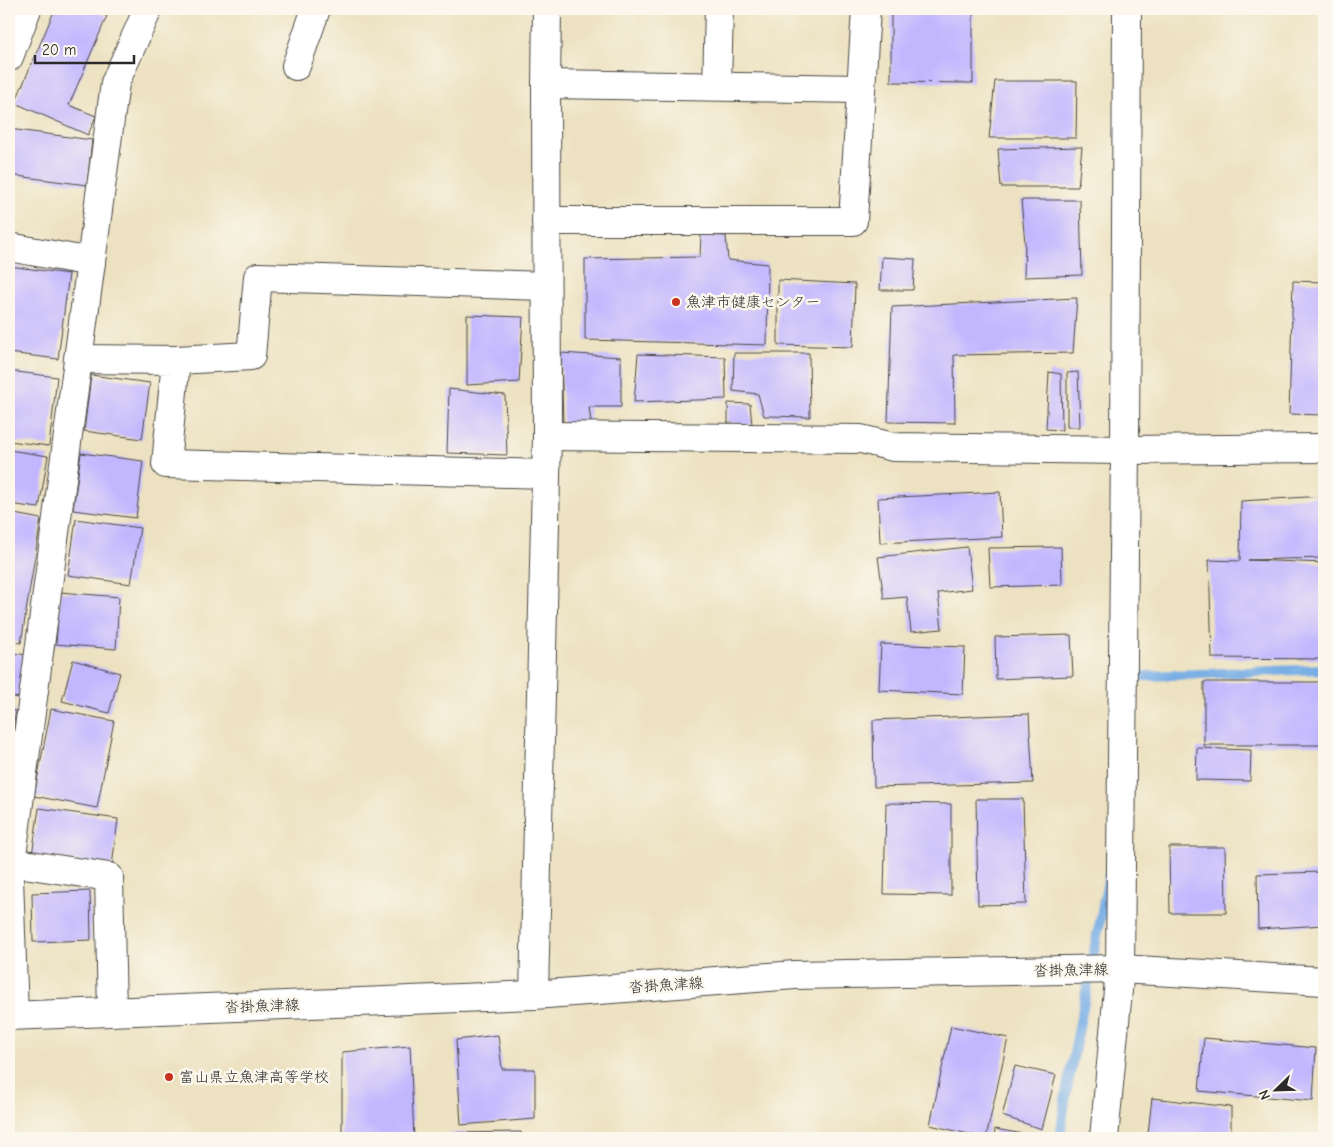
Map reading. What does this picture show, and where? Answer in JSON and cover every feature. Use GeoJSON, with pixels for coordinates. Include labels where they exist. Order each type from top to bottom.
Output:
{"type":"FeatureCollection","features":[{"type":"Feature","properties":{"kind":"street"},"geometry":{"type":"LineString","coordinates":[[9,57],[27,9]]}},
{"type":"Feature","properties":{"kind":"street"},"geometry":{"type":"LineString","coordinates":[[11,1016],[9,878],[115,83],[148,9]]}},
{"type":"Feature","properties":{"kind":"street"},"geometry":{"type":"LineString","coordinates":[[296,66],[316,9]]}},
{"type":"Feature","properties":{"kind":"street"},"geometry":{"type":"LineString","coordinates":[[534,995],[547,436],[547,9]]}},
{"type":"Feature","properties":{"kind":"street"},"geometry":{"type":"LineString","coordinates":[[718,86],[720,9]]}},
{"type":"Feature","properties":{"kind":"street"},"geometry":{"type":"LineString","coordinates":[[546,221],[853,221],[866,9]]}},
{"type":"Feature","properties":{"kind":"street"},"geometry":{"type":"LineString","coordinates":[[1104,1138],[1120,969],[1127,9]]}},
{"type":"Feature","properties":{"kind":"street"},"geometry":{"type":"LineString","coordinates":[[546,84],[861,89]]}},
{"type":"Feature","properties":{"kind":"street"},"geometry":{"type":"LineString","coordinates":[[9,246],[91,262]]}},
{"type":"Feature","properties":{"kind":"street"},"geometry":{"type":"LineString","coordinates":[[78,359],[176,360],[251,356],[258,277],[546,286]]}},
{"type":"Feature","properties":{"kind":"street"},"geometry":{"type":"LineString","coordinates":[[176,360],[166,464],[546,474]]}},
{"type":"Feature","properties":{"kind":"street"},"geometry":{"type":"LineString","coordinates":[[547,436],[861,439],[892,447],[1125,450],[1324,448]]}},
{"type":"Feature","properties":{"kind":"street"},"geometry":{"type":"LineString","coordinates":[[11,862],[109,877],[112,1012]]}},
{"type":"Feature","properties":{"kind":"street","name":"沓掛魚津線"},"geometry":{"type":"LineString","coordinates":[[11,1016],[534,995],[794,975],[1120,969],[1324,981]]}},
{"type":"Feature","properties":{"kind":"building"},"geometry":{"type":"Polygon","coordinates":[[[55,9],[90,9],[107,16],[69,105],[96,116],[88,135],[15,103],[55,9]]]}},
{"type":"Feature","properties":{"kind":"building"},"geometry":{"type":"Polygon","coordinates":[[[891,9],[973,9],[973,83],[891,82],[891,9]]]}},
{"type":"Feature","properties":{"kind":"building"},"geometry":{"type":"Polygon","coordinates":[[[995,81],[1077,81],[1076,138],[989,138],[995,81]]]}},
{"type":"Feature","properties":{"kind":"building"},"geometry":{"type":"Polygon","coordinates":[[[9,129],[92,140],[87,185],[9,175],[9,129]]]}},
{"type":"Feature","properties":{"kind":"building"},"geometry":{"type":"Polygon","coordinates":[[[1082,147],[1078,187],[1001,187],[998,149],[1082,147]]]}},
{"type":"Feature","properties":{"kind":"building"},"geometry":{"type":"Polygon","coordinates":[[[1021,200],[1080,200],[1082,275],[1024,277],[1025,243],[1021,200]]]}},
{"type":"Feature","properties":{"kind":"building","name":"魚津市健康センター"},"geometry":{"type":"Polygon","coordinates":[[[701,235],[726,236],[728,260],[768,264],[767,345],[585,340],[585,259],[700,257],[701,235]]]}},
{"type":"Feature","properties":{"kind":"building"},"geometry":{"type":"Polygon","coordinates":[[[882,257],[915,259],[913,290],[880,290],[882,257]]]}},
{"type":"Feature","properties":{"kind":"building"},"geometry":{"type":"Polygon","coordinates":[[[9,266],[69,274],[58,359],[9,353],[9,266]]]}},
{"type":"Feature","properties":{"kind":"building","name":"魚津市健康センター"},"geometry":{"type":"Polygon","coordinates":[[[778,280],[855,284],[853,347],[778,345],[778,280]]]}},
{"type":"Feature","properties":{"kind":"building"},"geometry":{"type":"Polygon","coordinates":[[[1293,281],[1324,282],[1324,415],[1289,414],[1293,281]]]}},
{"type":"Feature","properties":{"kind":"building"},"geometry":{"type":"Polygon","coordinates":[[[1077,298],[1073,353],[954,355],[955,423],[888,422],[892,307],[1077,298]]]}},
{"type":"Feature","properties":{"kind":"building"},"geometry":{"type":"Polygon","coordinates":[[[467,315],[523,317],[519,382],[467,385],[467,315]]]}},
{"type":"Feature","properties":{"kind":"building"},"geometry":{"type":"Polygon","coordinates":[[[561,353],[621,357],[621,407],[589,407],[591,423],[563,424],[561,353]]]}},
{"type":"Feature","properties":{"kind":"building"},"geometry":{"type":"Polygon","coordinates":[[[734,353],[809,353],[810,417],[764,416],[758,394],[733,391],[734,353]]]}},
{"type":"Feature","properties":{"kind":"building"},"geometry":{"type":"Polygon","coordinates":[[[638,354],[725,357],[726,399],[634,402],[638,354]]]}},
{"type":"Feature","properties":{"kind":"building"},"geometry":{"type":"Polygon","coordinates":[[[9,371],[57,377],[49,446],[9,441],[9,371]]]}},
{"type":"Feature","properties":{"kind":"building"},"geometry":{"type":"Polygon","coordinates":[[[1049,372],[1061,374],[1062,430],[1046,429],[1049,372]]]}},
{"type":"Feature","properties":{"kind":"building"},"geometry":{"type":"Polygon","coordinates":[[[1078,372],[1080,427],[1067,427],[1067,373],[1078,372]]]}},
{"type":"Feature","properties":{"kind":"building"},"geometry":{"type":"Polygon","coordinates":[[[91,375],[150,383],[142,439],[84,431],[91,375]]]}},
{"type":"Feature","properties":{"kind":"building"},"geometry":{"type":"Polygon","coordinates":[[[449,389],[505,395],[507,455],[447,453],[449,389]]]}},
{"type":"Feature","properties":{"kind":"building"},"geometry":{"type":"Polygon","coordinates":[[[728,403],[750,404],[752,425],[728,423],[728,403]]]}},
{"type":"Feature","properties":{"kind":"building"},"geometry":{"type":"Polygon","coordinates":[[[9,450],[48,456],[39,508],[9,504],[9,450]]]}},
{"type":"Feature","properties":{"kind":"building"},"geometry":{"type":"Polygon","coordinates":[[[81,453],[143,461],[136,518],[73,510],[81,453]]]}},
{"type":"Feature","properties":{"kind":"building"},"geometry":{"type":"Polygon","coordinates":[[[1000,492],[1002,537],[880,543],[878,498],[1000,492]]]}},
{"type":"Feature","properties":{"kind":"building"},"geometry":{"type":"Polygon","coordinates":[[[1324,496],[1324,558],[1248,560],[1324,563],[1324,659],[1212,658],[1209,560],[1240,561],[1241,501],[1324,496]]]}},
{"type":"Feature","properties":{"kind":"building"},"geometry":{"type":"Polygon","coordinates":[[[9,513],[41,519],[21,643],[9,641],[9,513]]]}},
{"type":"Feature","properties":{"kind":"building"},"geometry":{"type":"Polygon","coordinates":[[[76,519],[140,528],[131,584],[68,575],[76,519]]]}},
{"type":"Feature","properties":{"kind":"building"},"geometry":{"type":"Polygon","coordinates":[[[967,547],[972,589],[938,593],[942,629],[911,632],[907,597],[884,599],[878,557],[967,547]]]}},
{"type":"Feature","properties":{"kind":"building"},"geometry":{"type":"Polygon","coordinates":[[[1061,547],[1062,585],[990,587],[988,548],[1061,547]]]}},
{"type":"Feature","properties":{"kind":"building"},"geometry":{"type":"Polygon","coordinates":[[[60,592],[119,597],[116,649],[56,644],[60,592]]]}},
{"type":"Feature","properties":{"kind":"building"},"geometry":{"type":"Polygon","coordinates":[[[1071,635],[1073,676],[996,679],[995,637],[1071,635]]]}},
{"type":"Feature","properties":{"kind":"building"},"geometry":{"type":"Polygon","coordinates":[[[881,644],[965,647],[963,694],[879,690],[881,644]]]}},
{"type":"Feature","properties":{"kind":"building"},"geometry":{"type":"Polygon","coordinates":[[[9,652],[26,655],[19,698],[9,696],[9,652]]]}},
{"type":"Feature","properties":{"kind":"building"},"geometry":{"type":"Polygon","coordinates":[[[73,660],[120,673],[109,713],[62,701],[73,660]]]}},
{"type":"Feature","properties":{"kind":"building"},"geometry":{"type":"Polygon","coordinates":[[[1204,682],[1324,682],[1324,745],[1204,745],[1204,682]]]}},
{"type":"Feature","properties":{"kind":"building"},"geometry":{"type":"Polygon","coordinates":[[[51,709],[114,721],[97,808],[34,796],[51,709]]]}},
{"type":"Feature","properties":{"kind":"building"},"geometry":{"type":"Polygon","coordinates":[[[9,710],[16,711],[10,742],[9,742],[9,710]]]}},
{"type":"Feature","properties":{"kind":"building"},"geometry":{"type":"Polygon","coordinates":[[[1029,714],[1033,783],[874,787],[873,720],[1029,714]]]}},
{"type":"Feature","properties":{"kind":"building"},"geometry":{"type":"Polygon","coordinates":[[[1197,748],[1251,750],[1250,781],[1196,780],[1197,748]]]}},
{"type":"Feature","properties":{"kind":"building"},"geometry":{"type":"Polygon","coordinates":[[[976,799],[1023,799],[1026,904],[978,905],[976,799]]]}},
{"type":"Feature","properties":{"kind":"building"},"geometry":{"type":"Polygon","coordinates":[[[886,803],[951,804],[951,895],[884,894],[886,803]]]}},
{"type":"Feature","properties":{"kind":"building"},"geometry":{"type":"Polygon","coordinates":[[[39,808],[118,819],[112,866],[32,855],[39,808]]]}},
{"type":"Feature","properties":{"kind":"building"},"geometry":{"type":"Polygon","coordinates":[[[1169,847],[1225,847],[1226,913],[1170,913],[1169,847]]]}},
{"type":"Feature","properties":{"kind":"building"},"geometry":{"type":"Polygon","coordinates":[[[1322,872],[1324,925],[1258,929],[1257,874],[1322,872]]]}},
{"type":"Feature","properties":{"kind":"building"},"geometry":{"type":"Polygon","coordinates":[[[90,891],[91,940],[33,942],[32,893],[90,891]]]}},
{"type":"Feature","properties":{"kind":"building"},"geometry":{"type":"Polygon","coordinates":[[[951,1026],[1008,1038],[986,1138],[930,1125],[951,1026]]]}},
{"type":"Feature","properties":{"kind":"building"},"geometry":{"type":"Polygon","coordinates":[[[498,1035],[502,1069],[535,1069],[535,1119],[461,1125],[456,1040],[498,1035]]]}},
{"type":"Feature","properties":{"kind":"building"},"geometry":{"type":"Polygon","coordinates":[[[1204,1038],[1316,1048],[1313,1101],[1199,1091],[1204,1038]]]}},
{"type":"Feature","properties":{"kind":"building"},"geometry":{"type":"Polygon","coordinates":[[[410,1046],[414,1138],[342,1138],[342,1052],[410,1046]]]}},
{"type":"Feature","properties":{"kind":"building"},"geometry":{"type":"Polygon","coordinates":[[[1015,1066],[1056,1075],[1042,1129],[1002,1116],[1015,1066]]]}},
{"type":"Feature","properties":{"kind":"building"},"geometry":{"type":"Polygon","coordinates":[[[1152,1098],[1231,1107],[1231,1138],[1148,1134],[1152,1098]]]}},
{"type":"Feature","properties":{"kind":"building"},"geometry":{"type":"Polygon","coordinates":[[[995,1129],[1040,1137],[1040,1138],[994,1138],[995,1129]]]}},
{"type":"Feature","properties":{"kind":"building"},"geometry":{"type":"Polygon","coordinates":[[[521,1132],[521,1138],[449,1138],[449,1133],[521,1132]]]}},
{"type":"Feature","properties":{"kind":"waterway"},"geometry":{"type":"LineString","coordinates":[[1123,677],[1324,669]]}},
{"type":"Feature","properties":{"kind":"waterway"},"geometry":{"type":"LineString","coordinates":[[1060,1138],[1066,1094],[1109,875]]}},
{"type":"Feature","properties":{"kind":"place","name":"魚津市健康センター"},"geometry":{"type":"Point","coordinates":[676,302]}},
{"type":"Feature","properties":{"kind":"place","name":"富山県立魚津高等学校"},"geometry":{"type":"Point","coordinates":[169,1077]}}]}
